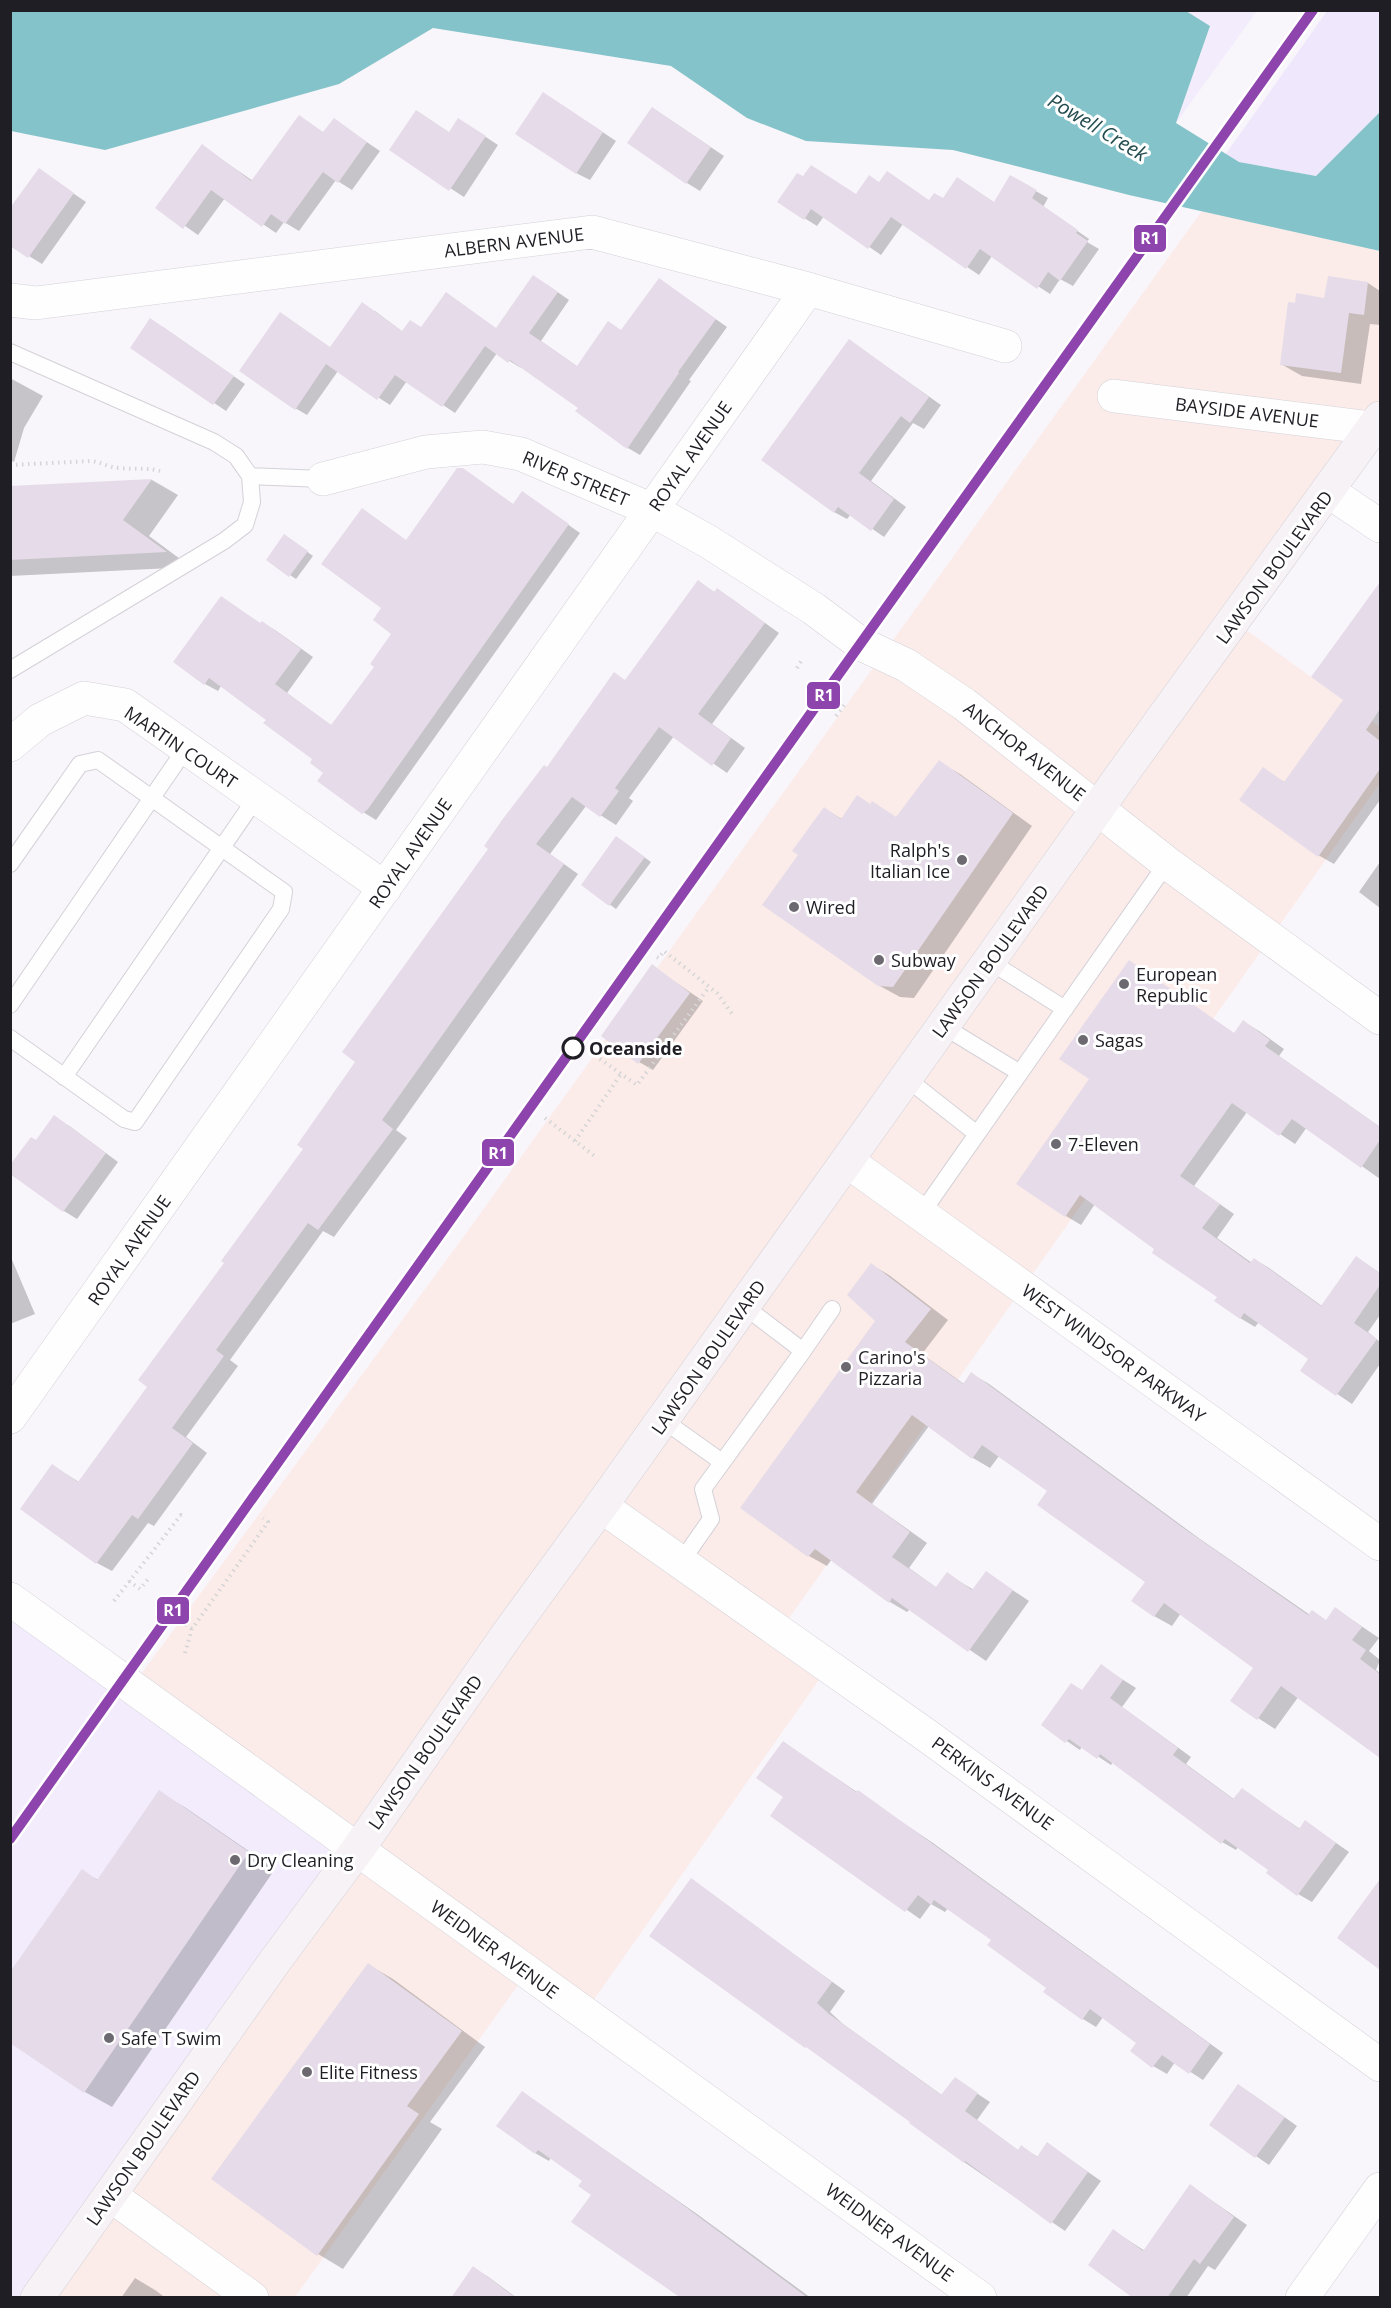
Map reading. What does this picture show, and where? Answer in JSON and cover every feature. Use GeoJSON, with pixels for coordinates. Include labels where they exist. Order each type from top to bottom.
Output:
{"type":"FeatureCollection","features":[{"type":"Feature","properties":{"kind":"main road","name":"LAWSON BOULEVARD"},"geometry":{"type":"LineString","coordinates":[[37,2298],[275,1961],[358,1850],[509,1632],[663,1420],[989,961],[1378,425]]}},
{"type":"Feature","properties":{"kind":"street","name":"ALBERN AVENUE"},"geometry":{"type":"LineString","coordinates":[[10,300],[36,303],[592,232],[808,289],[1005,346]]}},
{"type":"Feature","properties":{"kind":"street","name":"ROYAL AVENUE"},"geometry":{"type":"LineString","coordinates":[[10,1417],[808,289]]}},
{"type":"Feature","properties":{"kind":"street","name":"BAYSIDE AVENUE"},"geometry":{"type":"LineString","coordinates":[[1114,396],[1378,425]]}},
{"type":"Feature","properties":{"kind":"street","name":"RIVER STREET"},"geometry":{"type":"LineString","coordinates":[[323,479],[426,452],[483,447],[521,454],[652,510]]}},
{"type":"Feature","properties":{"kind":"street"},"geometry":{"type":"LineString","coordinates":[[1328,491],[1380,526]]}},
{"type":"Feature","properties":{"kind":"street","name":"ANCHOR AVENUE"},"geometry":{"type":"LineString","coordinates":[[652,510],[709,542],[861,644],[906,665],[944,691],[1167,863],[1380,1018]]}},
{"type":"Feature","properties":{"kind":"street","name":"MARTIN COURT"},"geometry":{"type":"LineString","coordinates":[[10,745],[40,720],[84,698],[125,705],[385,888]]}},
{"type":"Feature","properties":{"kind":"street","name":"WEST WINDSOR PARKWAY"},"geometry":{"type":"LineString","coordinates":[[847,1161],[1380,1544]]}},
{"type":"Feature","properties":{"kind":"street","name":"PERKINS AVENUE"},"geometry":{"type":"LineString","coordinates":[[601,1506],[917,1728],[1380,2065]]}},
{"type":"Feature","properties":{"kind":"street","name":"WEIDNER AVENUE"},"geometry":{"type":"LineString","coordinates":[[10,1599],[980,2298]]}},
{"type":"Feature","properties":{"kind":"street"},"geometry":{"type":"LineString","coordinates":[[1302,2298],[1380,2189]]}},
{"type":"Feature","properties":{"kind":"street"},"geometry":{"type":"LineString","coordinates":[[110,2195],[252,2298]]}},
{"type":"Feature","properties":{"kind":"lane"},"geometry":{"type":"LineString","coordinates":[[10,352],[214,442],[236,456],[250,476],[252,502],[245,525],[224,541],[10,670]]}},
{"type":"Feature","properties":{"kind":"lane"},"geometry":{"type":"LineString","coordinates":[[250,476],[323,479]]}},
{"type":"Feature","properties":{"kind":"lane"},"geometry":{"type":"LineString","coordinates":[[10,1005],[186,748]]}},
{"type":"Feature","properties":{"kind":"lane"},"geometry":{"type":"LineString","coordinates":[[10,864],[80,764],[98,760],[284,892],[281,909],[135,1122],[124,1119],[10,1038]]}},
{"type":"Feature","properties":{"kind":"lane"},"geometry":{"type":"LineString","coordinates":[[64,1077],[256,798]]}},
{"type":"Feature","properties":{"kind":"lane"},"geometry":{"type":"LineString","coordinates":[[921,1214],[1167,863]]}},
{"type":"Feature","properties":{"kind":"lane"},"geometry":{"type":"LineString","coordinates":[[989,961],[1065,1009]]}},
{"type":"Feature","properties":{"kind":"lane"},"geometry":{"type":"LineString","coordinates":[[943,1026],[1020,1073]]}},
{"type":"Feature","properties":{"kind":"lane"},"geometry":{"type":"LineString","coordinates":[[906,1078],[976,1134]]}},
{"type":"Feature","properties":{"kind":"lane"},"geometry":{"type":"LineString","coordinates":[[744,1306],[803,1351]]}},
{"type":"Feature","properties":{"kind":"lane"},"geometry":{"type":"LineString","coordinates":[[681,1563],[711,1519],[703,1489],[832,1309]]}},
{"type":"Feature","properties":{"kind":"lane"},"geometry":{"type":"LineString","coordinates":[[663,1420],[722,1462]]}},
{"type":"Feature","properties":{"kind":"path"},"geometry":{"type":"LineString","coordinates":[[10,465],[91,461],[104,462],[120,468],[146,467],[160,471]]}},
{"type":"Feature","properties":{"kind":"path"},"geometry":{"type":"LineString","coordinates":[[797,669],[802,658]]}},
{"type":"Feature","properties":{"kind":"path"},"geometry":{"type":"LineString","coordinates":[[836,716],[844,704]]}},
{"type":"Feature","properties":{"kind":"path"},"geometry":{"type":"LineString","coordinates":[[657,957],[659,958],[664,951],[717,993],[733,1015]]}},
{"type":"Feature","properties":{"kind":"path"},"geometry":{"type":"LineString","coordinates":[[590,1052],[637,1085],[708,987]]}},
{"type":"Feature","properties":{"kind":"path"},"geometry":{"type":"LineString","coordinates":[[576,1141],[621,1074]]}},
{"type":"Feature","properties":{"kind":"path"},"geometry":{"type":"LineString","coordinates":[[545,1118],[597,1158]]}},
{"type":"Feature","properties":{"kind":"path"},"geometry":{"type":"LineString","coordinates":[[114,1601],[182,1515],[185,1518]]}},
{"type":"Feature","properties":{"kind":"path"},"geometry":{"type":"LineString","coordinates":[[185,1653],[192,1629],[268,1522],[263,1518]]}},
{"type":"Feature","properties":{"kind":"path"},"geometry":{"type":"LineString","coordinates":[[129,1581],[140,1589],[149,1578]]}},
{"type":"Feature","properties":{"kind":"path"},"geometry":{"type":"LineString","coordinates":[[188,1611],[181,1621],[192,1629]]}},
{"type":"Feature","properties":{"kind":"shaded area"},"geometry":{"type":"Polygon","coordinates":[[[1186,11],[1257,11],[1176,123],[1210,27],[1186,11]]]}},
{"type":"Feature","properties":{"kind":"shaded area"},"geometry":{"type":"Polygon","coordinates":[[[1327,11],[1380,11],[1380,112],[1316,176],[1239,162],[1225,155],[1327,11]]]}},
{"type":"Feature","properties":{"kind":"shaded area"},"geometry":{"type":"Polygon","coordinates":[[[1202,211],[1380,251],[1380,440],[1238,624],[1380,727],[1380,783],[787,1621],[835,1657],[576,2025],[518,1985],[295,2297],[37,2298],[130,1689],[462,1239],[1202,211]]]}},
{"type":"Feature","properties":{"kind":"shaded area"},"geometry":{"type":"Polygon","coordinates":[[[10,1605],[348,1854],[37,2298],[10,2297],[10,1605]]]}},
{"type":"Feature","properties":{"kind":"water","name":"Powell Creek"},"geometry":{"type":"Polygon","coordinates":[[[11,10],[1186,11],[1210,26],[1176,123],[1239,162],[1316,176],[1380,112],[1380,251],[1129,195],[953,150],[806,141],[747,118],[671,66],[433,28],[339,84],[105,150],[11,131],[11,10]]]}},
{"type":"Feature","properties":{"kind":"building"},"geometry":{"type":"Polygon","coordinates":[[[543,92],[603,132],[576,174],[515,134],[543,92]]]}},
{"type":"Feature","properties":{"kind":"building"},"geometry":{"type":"Polygon","coordinates":[[[652,107],[711,147],[686,184],[627,143],[652,107]]]}},
{"type":"Feature","properties":{"kind":"building"},"geometry":{"type":"Polygon","coordinates":[[[416,110],[449,132],[458,118],[486,136],[449,191],[389,150],[416,110]]]}},
{"type":"Feature","properties":{"kind":"building"},"geometry":{"type":"Polygon","coordinates":[[[299,115],[323,132],[334,118],[367,142],[338,183],[323,172],[285,224],[271,214],[262,227],[211,190],[183,229],[155,208],[202,144],[251,181],[299,115]]]}},
{"type":"Feature","properties":{"kind":"building"},"geometry":{"type":"Polygon","coordinates":[[[811,165],[856,194],[869,175],[879,182],[887,171],[929,200],[934,193],[943,198],[957,177],[994,202],[1010,175],[1037,190],[1032,198],[1078,230],[1076,233],[1088,241],[1060,281],[1048,272],[1037,289],[980,249],[966,269],[891,217],[868,249],[811,209],[804,220],[777,202],[797,173],[803,176],[811,165]]]}},
{"type":"Feature","properties":{"kind":"building"},"geometry":{"type":"Polygon","coordinates":[[[39,168],[74,193],[28,258],[10,246],[10,208],[39,168]]]}},
{"type":"Feature","properties":{"kind":"building"},"geometry":{"type":"Polygon","coordinates":[[[533,275],[558,292],[529,333],[577,366],[608,321],[621,330],[659,278],[716,319],[627,449],[575,411],[578,408],[510,360],[508,363],[485,346],[442,407],[395,375],[377,400],[326,364],[295,410],[239,371],[280,312],[330,347],[362,302],[402,331],[410,320],[421,327],[446,292],[496,328],[533,275]]]}},
{"type":"Feature","properties":{"kind":"building"},"geometry":{"type":"Polygon","coordinates":[[[1328,276],[1368,282],[1364,315],[1349,313],[1341,373],[1280,365],[1288,302],[1295,303],[1296,293],[1324,298],[1328,276]]]}},
{"type":"Feature","properties":{"kind":"building"},"geometry":{"type":"Polygon","coordinates":[[[150,318],[234,376],[213,405],[130,348],[150,318]]]}},
{"type":"Feature","properties":{"kind":"building"},"geometry":{"type":"Polygon","coordinates":[[[849,339],[929,397],[910,423],[901,416],[859,473],[894,499],[871,531],[838,507],[834,513],[761,460],[849,339]]]}},
{"type":"Feature","properties":{"kind":"building"},"geometry":{"type":"Polygon","coordinates":[[[457,468],[463,468],[513,504],[522,491],[569,524],[368,809],[362,814],[317,781],[323,773],[310,763],[312,759],[263,723],[266,720],[209,678],[204,685],[173,662],[221,596],[260,623],[262,621],[301,649],[275,684],[331,725],[374,667],[370,664],[391,634],[373,620],[381,608],[321,564],[362,508],[406,540],[457,468]]]}},
{"type":"Feature","properties":{"kind":"building"},"geometry":{"type":"Polygon","coordinates":[[[152,479],[123,520],[167,552],[10,560],[10,486],[152,479]]]}},
{"type":"Feature","properties":{"kind":"building"},"geometry":{"type":"Polygon","coordinates":[[[284,534],[308,551],[289,577],[266,560],[284,534]]]}},
{"type":"Feature","properties":{"kind":"building"},"geometry":{"type":"Polygon","coordinates":[[[698,580],[714,592],[717,588],[765,623],[698,714],[731,738],[712,766],[659,727],[615,788],[619,791],[600,817],[572,797],[536,844],[564,864],[382,1120],[393,1129],[318,1230],[308,1223],[216,1350],[224,1356],[172,1428],[193,1443],[138,1519],[132,1515],[96,1564],[20,1509],[52,1464],[78,1482],[147,1387],[138,1380],[224,1263],[221,1261],[303,1149],[297,1145],[355,1062],[342,1052],[488,849],[484,846],[502,820],[544,765],[547,767],[614,672],[625,680],[698,580]]]}},
{"type":"Feature","properties":{"kind":"building"},"geometry":{"type":"Polygon","coordinates":[[[1380,582],[1380,709],[1366,730],[1380,741],[1380,769],[1318,857],[1239,800],[1263,767],[1284,782],[1343,700],[1311,677],[1380,582]]]}},
{"type":"Feature","properties":{"kind":"building"},"geometry":{"type":"Polygon","coordinates":[[[939,760],[1013,813],[893,987],[878,986],[762,905],[798,855],[792,851],[824,807],[841,819],[857,795],[870,804],[872,801],[896,817],[939,760]]]}},
{"type":"Feature","properties":{"kind":"building"},"geometry":{"type":"Polygon","coordinates":[[[616,836],[645,857],[609,906],[581,885],[616,836]]]}},
{"type":"Feature","properties":{"kind":"building"},"geometry":{"type":"Polygon","coordinates":[[[1129,960],[1234,1033],[1243,1020],[1270,1040],[1265,1046],[1380,1127],[1380,1140],[1361,1168],[1292,1119],[1279,1136],[1232,1103],[1180,1176],[1220,1204],[1202,1228],[1250,1263],[1254,1258],[1321,1306],[1356,1256],[1380,1273],[1380,1285],[1354,1323],[1377,1339],[1336,1396],[1300,1371],[1308,1359],[1244,1313],[1240,1319],[1214,1301],[1217,1297],[1152,1253],[1154,1249],[1080,1195],[1065,1217],[1016,1184],[1089,1079],[1059,1059],[1129,960]]]}},
{"type":"Feature","properties":{"kind":"building"},"geometry":{"type":"Polygon","coordinates":[[[652,964],[690,993],[638,1064],[601,1036],[652,964]]]}},
{"type":"Feature","properties":{"kind":"building"},"geometry":{"type":"Polygon","coordinates":[[[54,1115],[106,1153],[63,1212],[10,1174],[10,1165],[31,1137],[36,1140],[54,1115]]]}},
{"type":"Feature","properties":{"kind":"building"},"geometry":{"type":"Polygon","coordinates":[[[871,1263],[931,1309],[905,1342],[963,1384],[971,1372],[1182,1527],[1308,1615],[1312,1610],[1326,1620],[1335,1607],[1362,1627],[1352,1640],[1366,1650],[1360,1659],[1380,1674],[1380,1758],[1281,1686],[1257,1720],[1230,1701],[1253,1668],[1164,1603],[1154,1617],[1131,1601],[1145,1582],[1037,1505],[1047,1491],[982,1445],[972,1459],[912,1415],[856,1492],[910,1532],[892,1557],[936,1587],[947,1572],[972,1590],[986,1571],[1013,1590],[968,1652],[892,1598],[889,1603],[815,1549],[808,1557],[740,1508],[875,1321],[847,1295],[871,1263]]]}},
{"type":"Feature","properties":{"kind":"building"},"geometry":{"type":"Polygon","coordinates":[[[1101,1664],[1123,1680],[1110,1698],[1178,1748],[1173,1755],[1233,1799],[1242,1788],[1299,1829],[1305,1820],[1336,1843],[1297,1896],[1266,1873],[1268,1870],[1225,1839],[1221,1844],[1100,1754],[1097,1759],[1069,1739],[1065,1743],[1041,1725],[1071,1683],[1082,1690],[1101,1664]]]}},
{"type":"Feature","properties":{"kind":"building"},"geometry":{"type":"Polygon","coordinates":[[[783,1741],[856,1792],[858,1790],[1210,2044],[1189,2074],[1162,2055],[1152,2068],[1130,2051],[1136,2043],[1090,2009],[1082,2020],[1043,1992],[1046,1988],[987,1945],[991,1940],[934,1900],[931,1905],[918,1895],[905,1912],[770,1816],[783,1797],[756,1778],[783,1741]]]}},
{"type":"Feature","properties":{"kind":"building"},"geometry":{"type":"Polygon","coordinates":[[[159,1790],[249,1852],[84,2093],[10,2043],[10,1972],[82,1869],[97,1880],[159,1790]]]}},
{"type":"Feature","properties":{"kind":"building"},"geometry":{"type":"Polygon","coordinates":[[[691,1878],[832,1982],[817,2003],[829,2014],[941,2095],[955,2077],[978,2093],[965,2111],[1018,2150],[1021,2145],[1037,2157],[1047,2142],[1088,2172],[1051,2224],[649,1936],[691,1878]]]}},
{"type":"Feature","properties":{"kind":"building"},"geometry":{"type":"Polygon","coordinates":[[[1380,1879],[1380,1970],[1337,1938],[1380,1879]]]}},
{"type":"Feature","properties":{"kind":"building"},"geometry":{"type":"Polygon","coordinates":[[[368,1963],[462,2031],[407,2106],[419,2114],[317,2256],[211,2179],[368,1963]]]}},
{"type":"Feature","properties":{"kind":"building"},"geometry":{"type":"Polygon","coordinates":[[[1238,2084],[1285,2117],[1255,2158],[1209,2125],[1238,2084]]]}},
{"type":"Feature","properties":{"kind":"building"},"geometry":{"type":"Polygon","coordinates":[[[522,2091],[683,2205],[808,2298],[681,2298],[571,2222],[591,2195],[578,2186],[582,2181],[538,2150],[535,2154],[496,2126],[522,2091]]]}},
{"type":"Feature","properties":{"kind":"building"},"geometry":{"type":"Polygon","coordinates":[[[1190,2184],[1234,2217],[1200,2264],[1194,2259],[1167,2298],[1133,2298],[1088,2265],[1113,2229],[1143,2251],[1190,2184]]]}},
{"type":"Feature","properties":{"kind":"building"},"geometry":{"type":"Polygon","coordinates":[[[473,2266],[516,2298],[451,2298],[473,2266]]]}},
{"type":"Feature","properties":{"kind":"transit line","name":"R1"},"geometry":{"type":"LineString","coordinates":[[10,1839],[1313,10]]}},
{"type":"Feature","properties":{"kind":"place","name":"Ralph's Italian Ice"},"geometry":{"type":"Point","coordinates":[962,860]}},
{"type":"Feature","properties":{"kind":"place","name":"Wired"},"geometry":{"type":"Point","coordinates":[794,907]}},
{"type":"Feature","properties":{"kind":"place","name":"Subway"},"geometry":{"type":"Point","coordinates":[879,960]}},
{"type":"Feature","properties":{"kind":"place","name":"European Republic"},"geometry":{"type":"Point","coordinates":[1124,984]}},
{"type":"Feature","properties":{"kind":"place","name":"Sagas"},"geometry":{"type":"Point","coordinates":[1083,1040]}},
{"type":"Feature","properties":{"kind":"place","name":"Oceanside"},"geometry":{"type":"Point","coordinates":[573,1048]}},
{"type":"Feature","properties":{"kind":"place","name":"7-Eleven"},"geometry":{"type":"Point","coordinates":[1056,1144]}},
{"type":"Feature","properties":{"kind":"place","name":"Carino's Pizzaria"},"geometry":{"type":"Point","coordinates":[846,1367]}},
{"type":"Feature","properties":{"kind":"place","name":"Dry Cleaning"},"geometry":{"type":"Point","coordinates":[235,1860]}},
{"type":"Feature","properties":{"kind":"place","name":"Safe T Swim"},"geometry":{"type":"Point","coordinates":[109,2038]}},
{"type":"Feature","properties":{"kind":"place","name":"Elite Fitness"},"geometry":{"type":"Point","coordinates":[307,2072]}}]}
